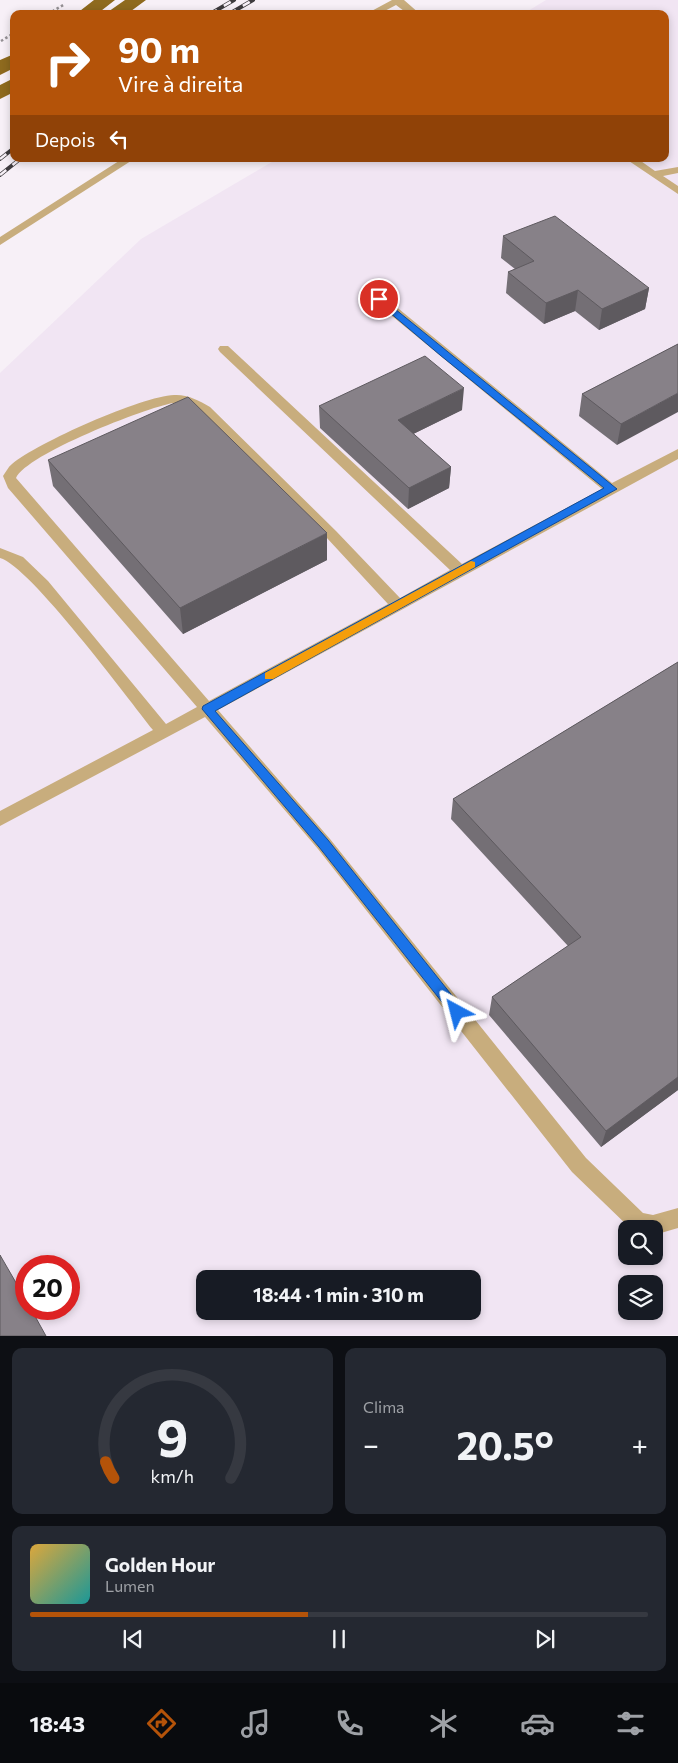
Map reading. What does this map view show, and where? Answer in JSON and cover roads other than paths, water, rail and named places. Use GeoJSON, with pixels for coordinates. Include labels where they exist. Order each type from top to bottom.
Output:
{"type":"FeatureCollection","features":[{"type":"Feature","properties":{"kind":"highway"},"geometry":{"type":"LineString","coordinates":[[91,10],[106,0]]}},
{"type":"Feature","properties":{"kind":"highway"},"geometry":{"type":"LineString","coordinates":[[121,10],[137,0]]}},
{"type":"Feature","properties":{"kind":"lane"},"geometry":{"type":"LineString","coordinates":[[379,10],[398,1],[410,10]]}},
{"type":"Feature","properties":{"kind":"lane"},"geometry":{"type":"LineString","coordinates":[[0,242],[124,162]]}},
{"type":"Feature","properties":{"kind":"lane"},"geometry":{"type":"LineString","coordinates":[[636,162],[678,191]]}},
{"type":"Feature","properties":{"kind":"lane"},"geometry":{"type":"LineString","coordinates":[[654,174],[678,170]]}},
{"type":"Feature","properties":{"kind":"lane"},"geometry":{"type":"LineString","coordinates":[[379,299],[611,489]]}},
{"type":"Feature","properties":{"kind":"lane"},"geometry":{"type":"LineString","coordinates":[[224,348],[460,571]]}},
{"type":"Feature","properties":{"kind":"lane"},"geometry":{"type":"LineString","coordinates":[[398,605],[331,534],[205,410],[192,402],[172,399],[151,404],[48,450],[16,467],[9,478],[13,485],[324,844],[579,1165],[638,1222],[653,1225],[678,1218]]}},
{"type":"Feature","properties":{"kind":"lane"},"geometry":{"type":"LineString","coordinates":[[0,819],[207,709],[678,453]]}},
{"type":"Feature","properties":{"kind":"lane"},"geometry":{"type":"LineString","coordinates":[[0,553],[12,557],[23,564],[43,585],[164,732]]}},
{"type":"Feature","properties":{"kind":"railway"},"geometry":{"type":"LineString","coordinates":[[217,10],[234,0]]}},
{"type":"Feature","properties":{"kind":"railway"},"geometry":{"type":"LineString","coordinates":[[236,10],[253,0]]}},
{"type":"Feature","properties":{"kind":"railway"},"geometry":{"type":"LineString","coordinates":[[0,159],[10,151]]}},
{"type":"Feature","properties":{"kind":"railway"},"geometry":{"type":"LineString","coordinates":[[0,175],[16,162]]}}]}
